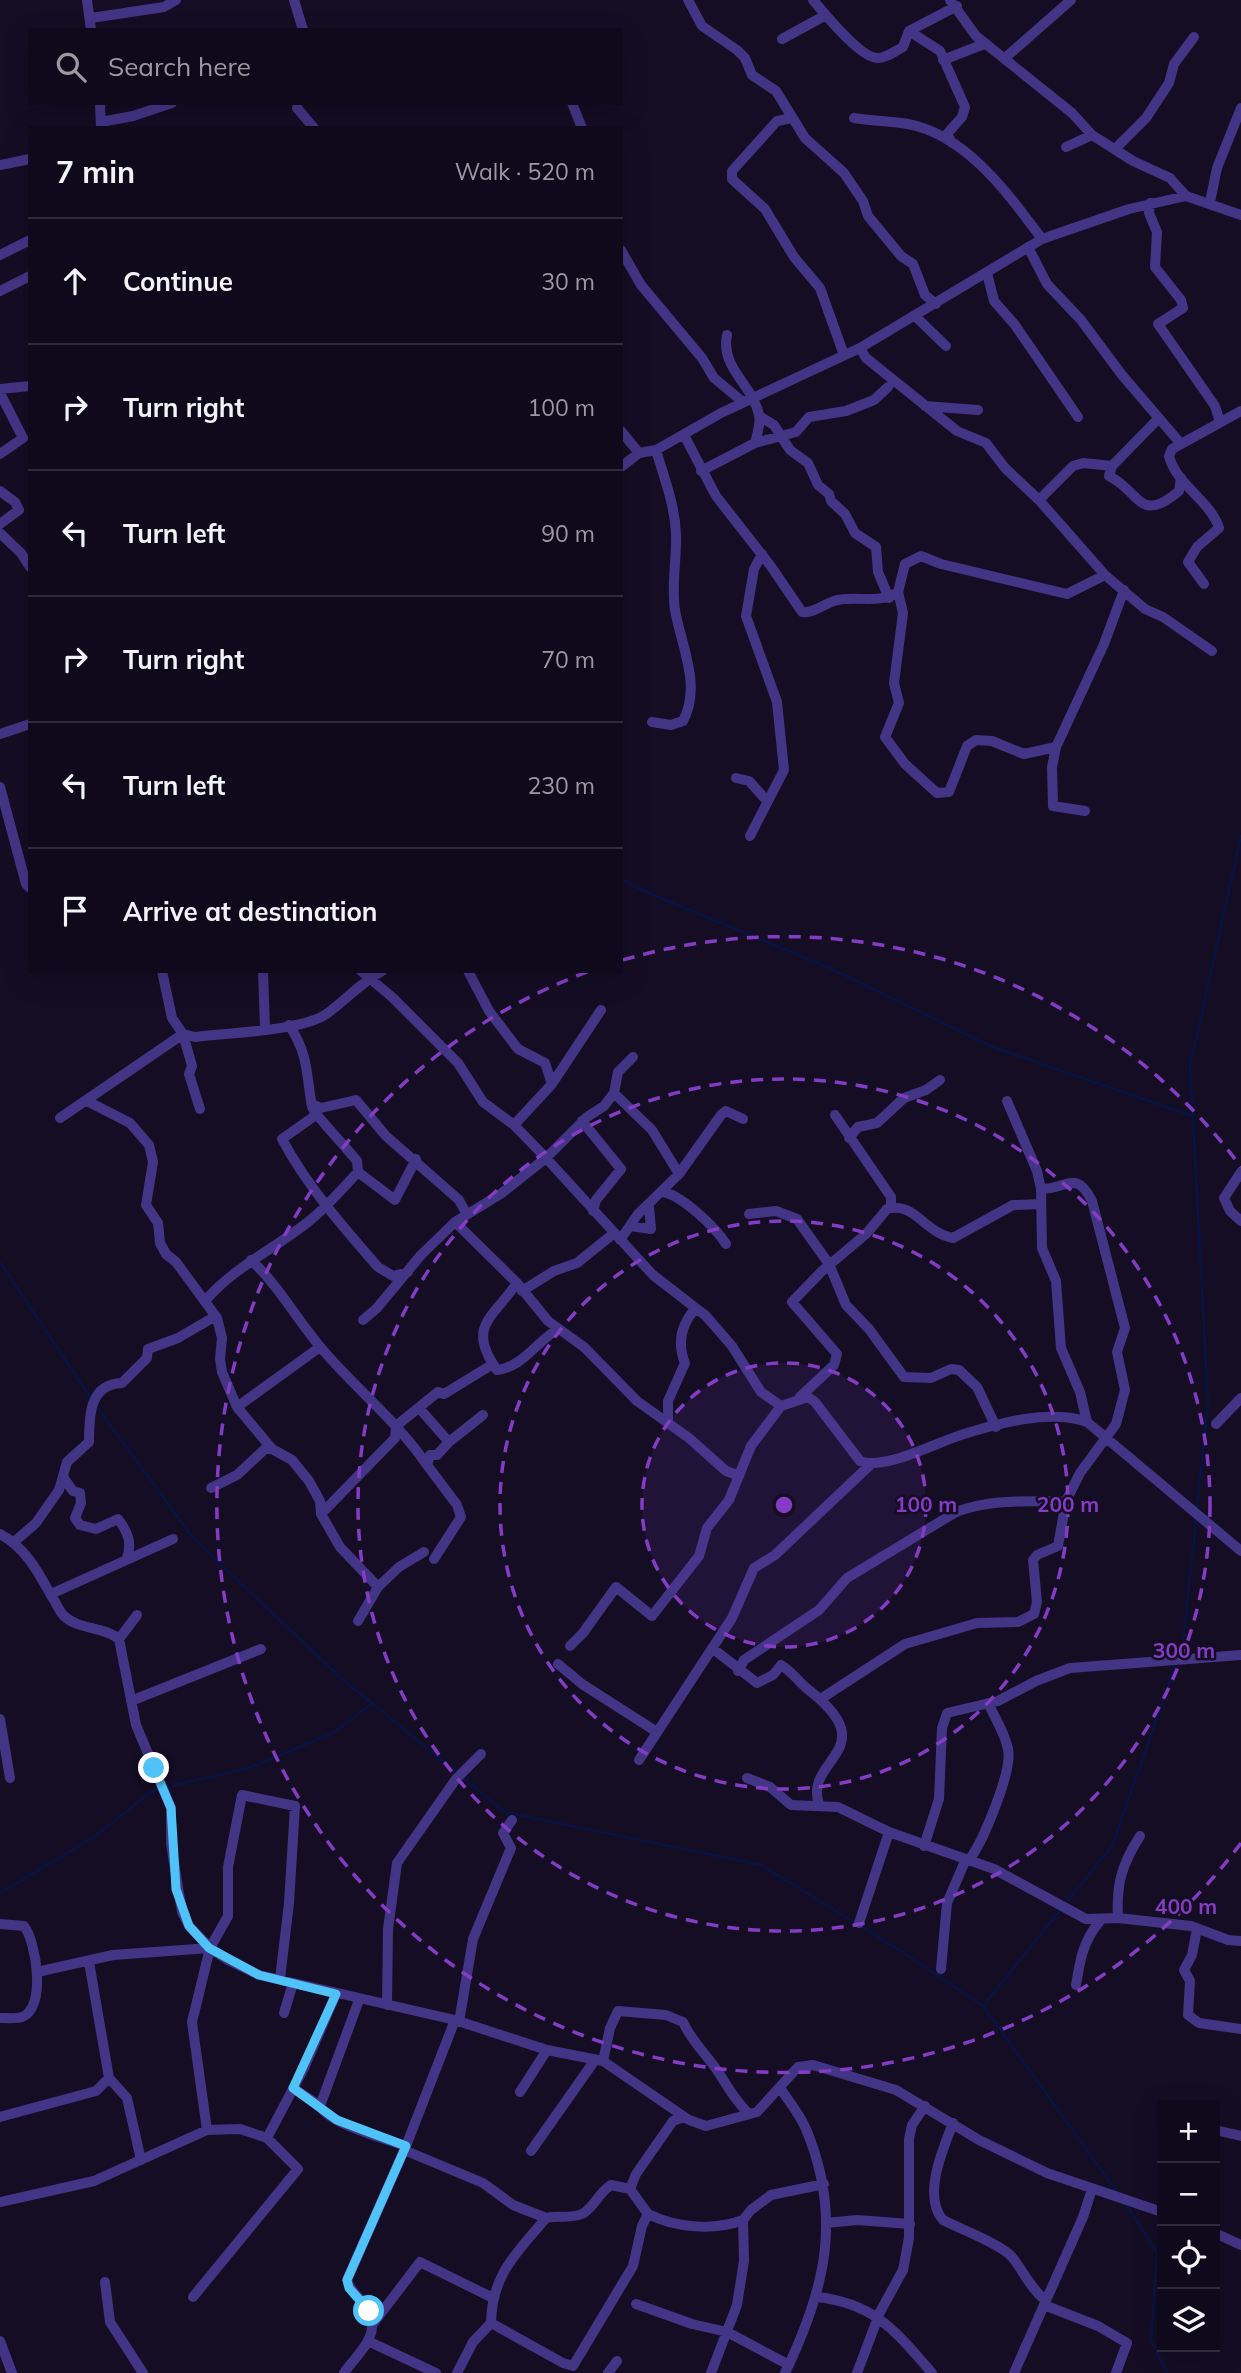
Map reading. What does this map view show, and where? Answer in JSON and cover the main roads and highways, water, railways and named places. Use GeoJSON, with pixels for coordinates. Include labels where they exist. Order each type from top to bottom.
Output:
{"type":"FeatureCollection","features":[{"type":"Feature","properties":{"kind":"waterway"},"geometry":{"type":"LineString","coordinates":[[1197,1509],[1208,1402],[1190,1067],[1241,836]]}},
{"type":"Feature","properties":{"kind":"waterway"},"geometry":{"type":"LineString","coordinates":[[623,879],[637,888],[827,967],[993,1047],[1192,1116]]}},
{"type":"Feature","properties":{"kind":"waterway"},"geometry":{"type":"LineString","coordinates":[[0,1262],[91,1398]]}},
{"type":"Feature","properties":{"kind":"waterway"},"geometry":{"type":"LineString","coordinates":[[97,1407],[193,1538],[342,1679],[459,1774]]}},
{"type":"Feature","properties":{"kind":"waterway"},"geometry":{"type":"LineString","coordinates":[[1178,1658],[1183,1643],[1196,1519]]}},
{"type":"Feature","properties":{"kind":"waterway"},"geometry":{"type":"LineString","coordinates":[[1066,1903],[1112,1846],[1176,1664]]}},
{"type":"Feature","properties":{"kind":"waterway"},"geometry":{"type":"LineString","coordinates":[[167,1787],[249,1768],[333,1733],[374,1702]]}},
{"type":"Feature","properties":{"kind":"waterway"},"geometry":{"type":"LineString","coordinates":[[464,1778],[504,1812],[761,1865],[904,1953],[983,2006],[1118,2193]]}},
{"type":"Feature","properties":{"kind":"waterway"},"geometry":{"type":"LineString","coordinates":[[0,1893],[94,1837],[152,1791],[161,1789]]}},
{"type":"Feature","properties":{"kind":"waterway"},"geometry":{"type":"LineString","coordinates":[[983,2006],[1062,1908]]}},
{"type":"Feature","properties":{"kind":"waterway"},"geometry":{"type":"LineString","coordinates":[[1126,2204],[1157,2253],[1151,2340],[1167,2373]]}}]}
